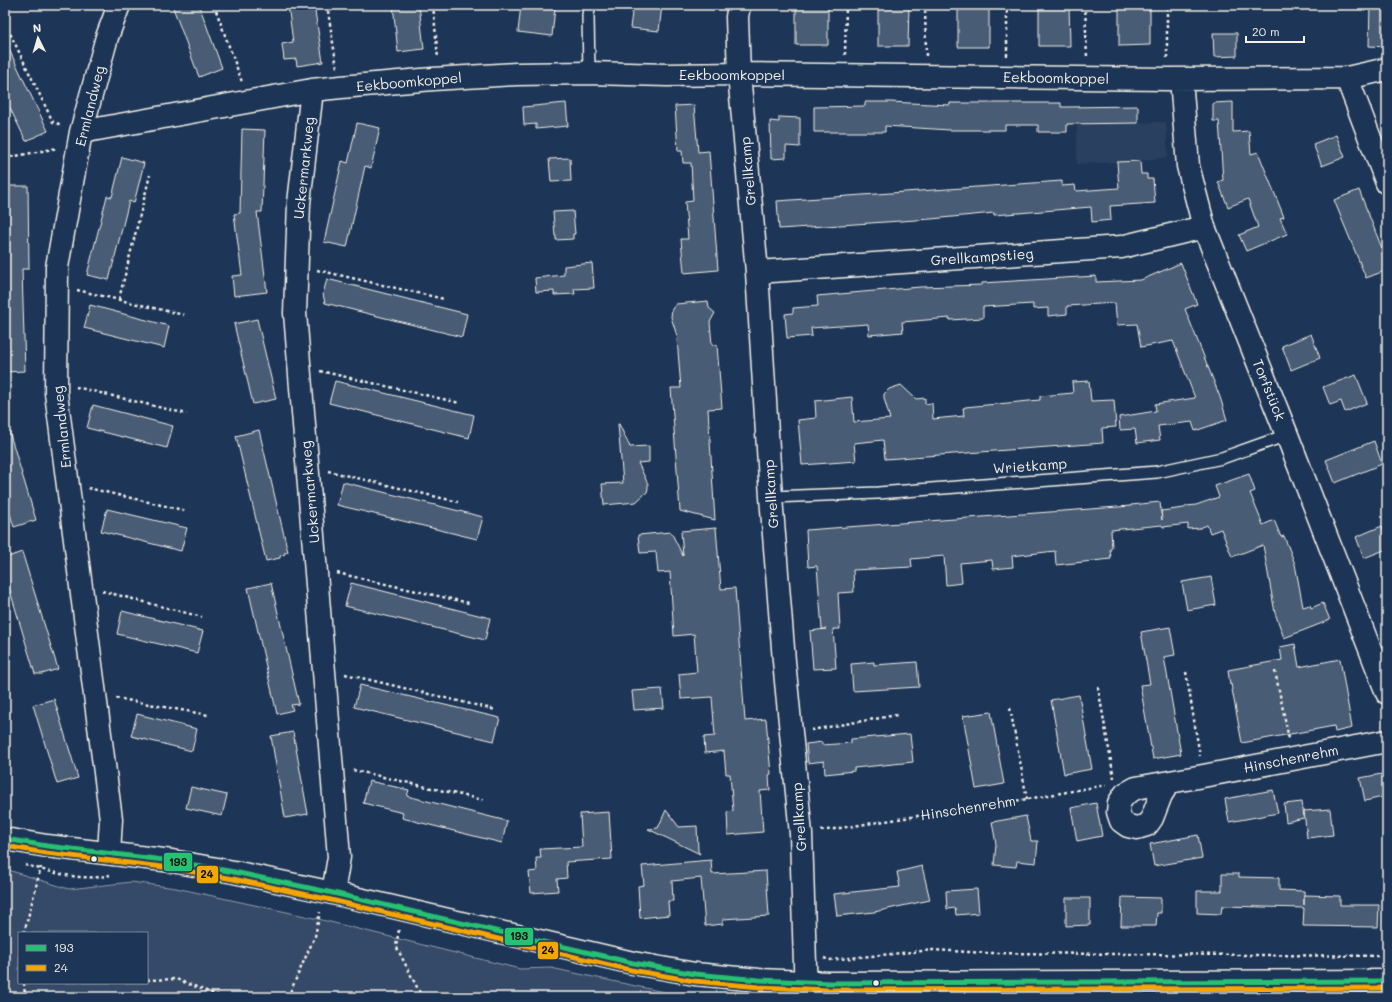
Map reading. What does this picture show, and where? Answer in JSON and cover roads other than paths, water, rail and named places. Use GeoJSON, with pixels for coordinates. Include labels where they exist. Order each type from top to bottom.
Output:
{"type":"FeatureCollection","features":[{"type":"Feature","properties":{"kind":"street","name":"Ermlandweg"},"geometry":{"type":"LineString","coordinates":[[109,853],[112,819],[56,393],[57,267],[81,132],[107,37],[119,5]]}},
{"type":"Feature","properties":{"kind":"street","name":"Grellkamp"},"geometry":{"type":"LineString","coordinates":[[739,5],[737,17],[739,74],[757,272],[771,497],[783,653],[801,834],[806,990]]}},
{"type":"Feature","properties":{"kind":"street","name":"Eekboomkoppel"},"geometry":{"type":"LineString","coordinates":[[81,132],[312,90],[433,79],[516,74],[739,74],[1174,79],[1347,78],[1387,69]]}},
{"type":"Feature","properties":{"kind":"street"},"geometry":{"type":"LineString","coordinates":[[1347,78],[1387,183]]}},
{"type":"Feature","properties":{"kind":"street","name":"Torfstück"},"geometry":{"type":"LineString","coordinates":[[1174,79],[1188,166],[1204,227],[1287,435],[1387,693]]}},
{"type":"Feature","properties":{"kind":"street","name":"Uckermarkweg"},"geometry":{"type":"LineString","coordinates":[[312,90],[299,203],[295,313],[339,858],[330,902]]}},
{"type":"Feature","properties":{"kind":"street","name":"Grellkampstieg"},"geometry":{"type":"LineString","coordinates":[[757,272],[1121,248],[1204,227]]}},
{"type":"Feature","properties":{"kind":"street","name":"Hinschenrehm"},"geometry":{"type":"LineString","coordinates":[[1172,782],[1166,787],[1161,795],[1152,818],[1147,825],[1137,828],[1128,826],[1121,821],[1118,812],[1119,803],[1125,794],[1126,787],[1172,782],[1387,741]]}},
{"type":"Feature","properties":{"kind":"street"},"geometry":{"type":"LineString","coordinates":[[5,839],[47,846],[172,861],[234,872],[330,902],[633,963],[695,974],[759,980],[806,990],[1387,981]]}},
{"type":"Feature","properties":{"kind":"lane"},"geometry":{"type":"LineString","coordinates":[[589,73],[588,15],[590,5]]}},
{"type":"Feature","properties":{"kind":"lane","name":"Wrietkamp"},"geometry":{"type":"LineString","coordinates":[[771,497],[878,493],[1157,472],[1222,458],[1287,435]]}}]}
